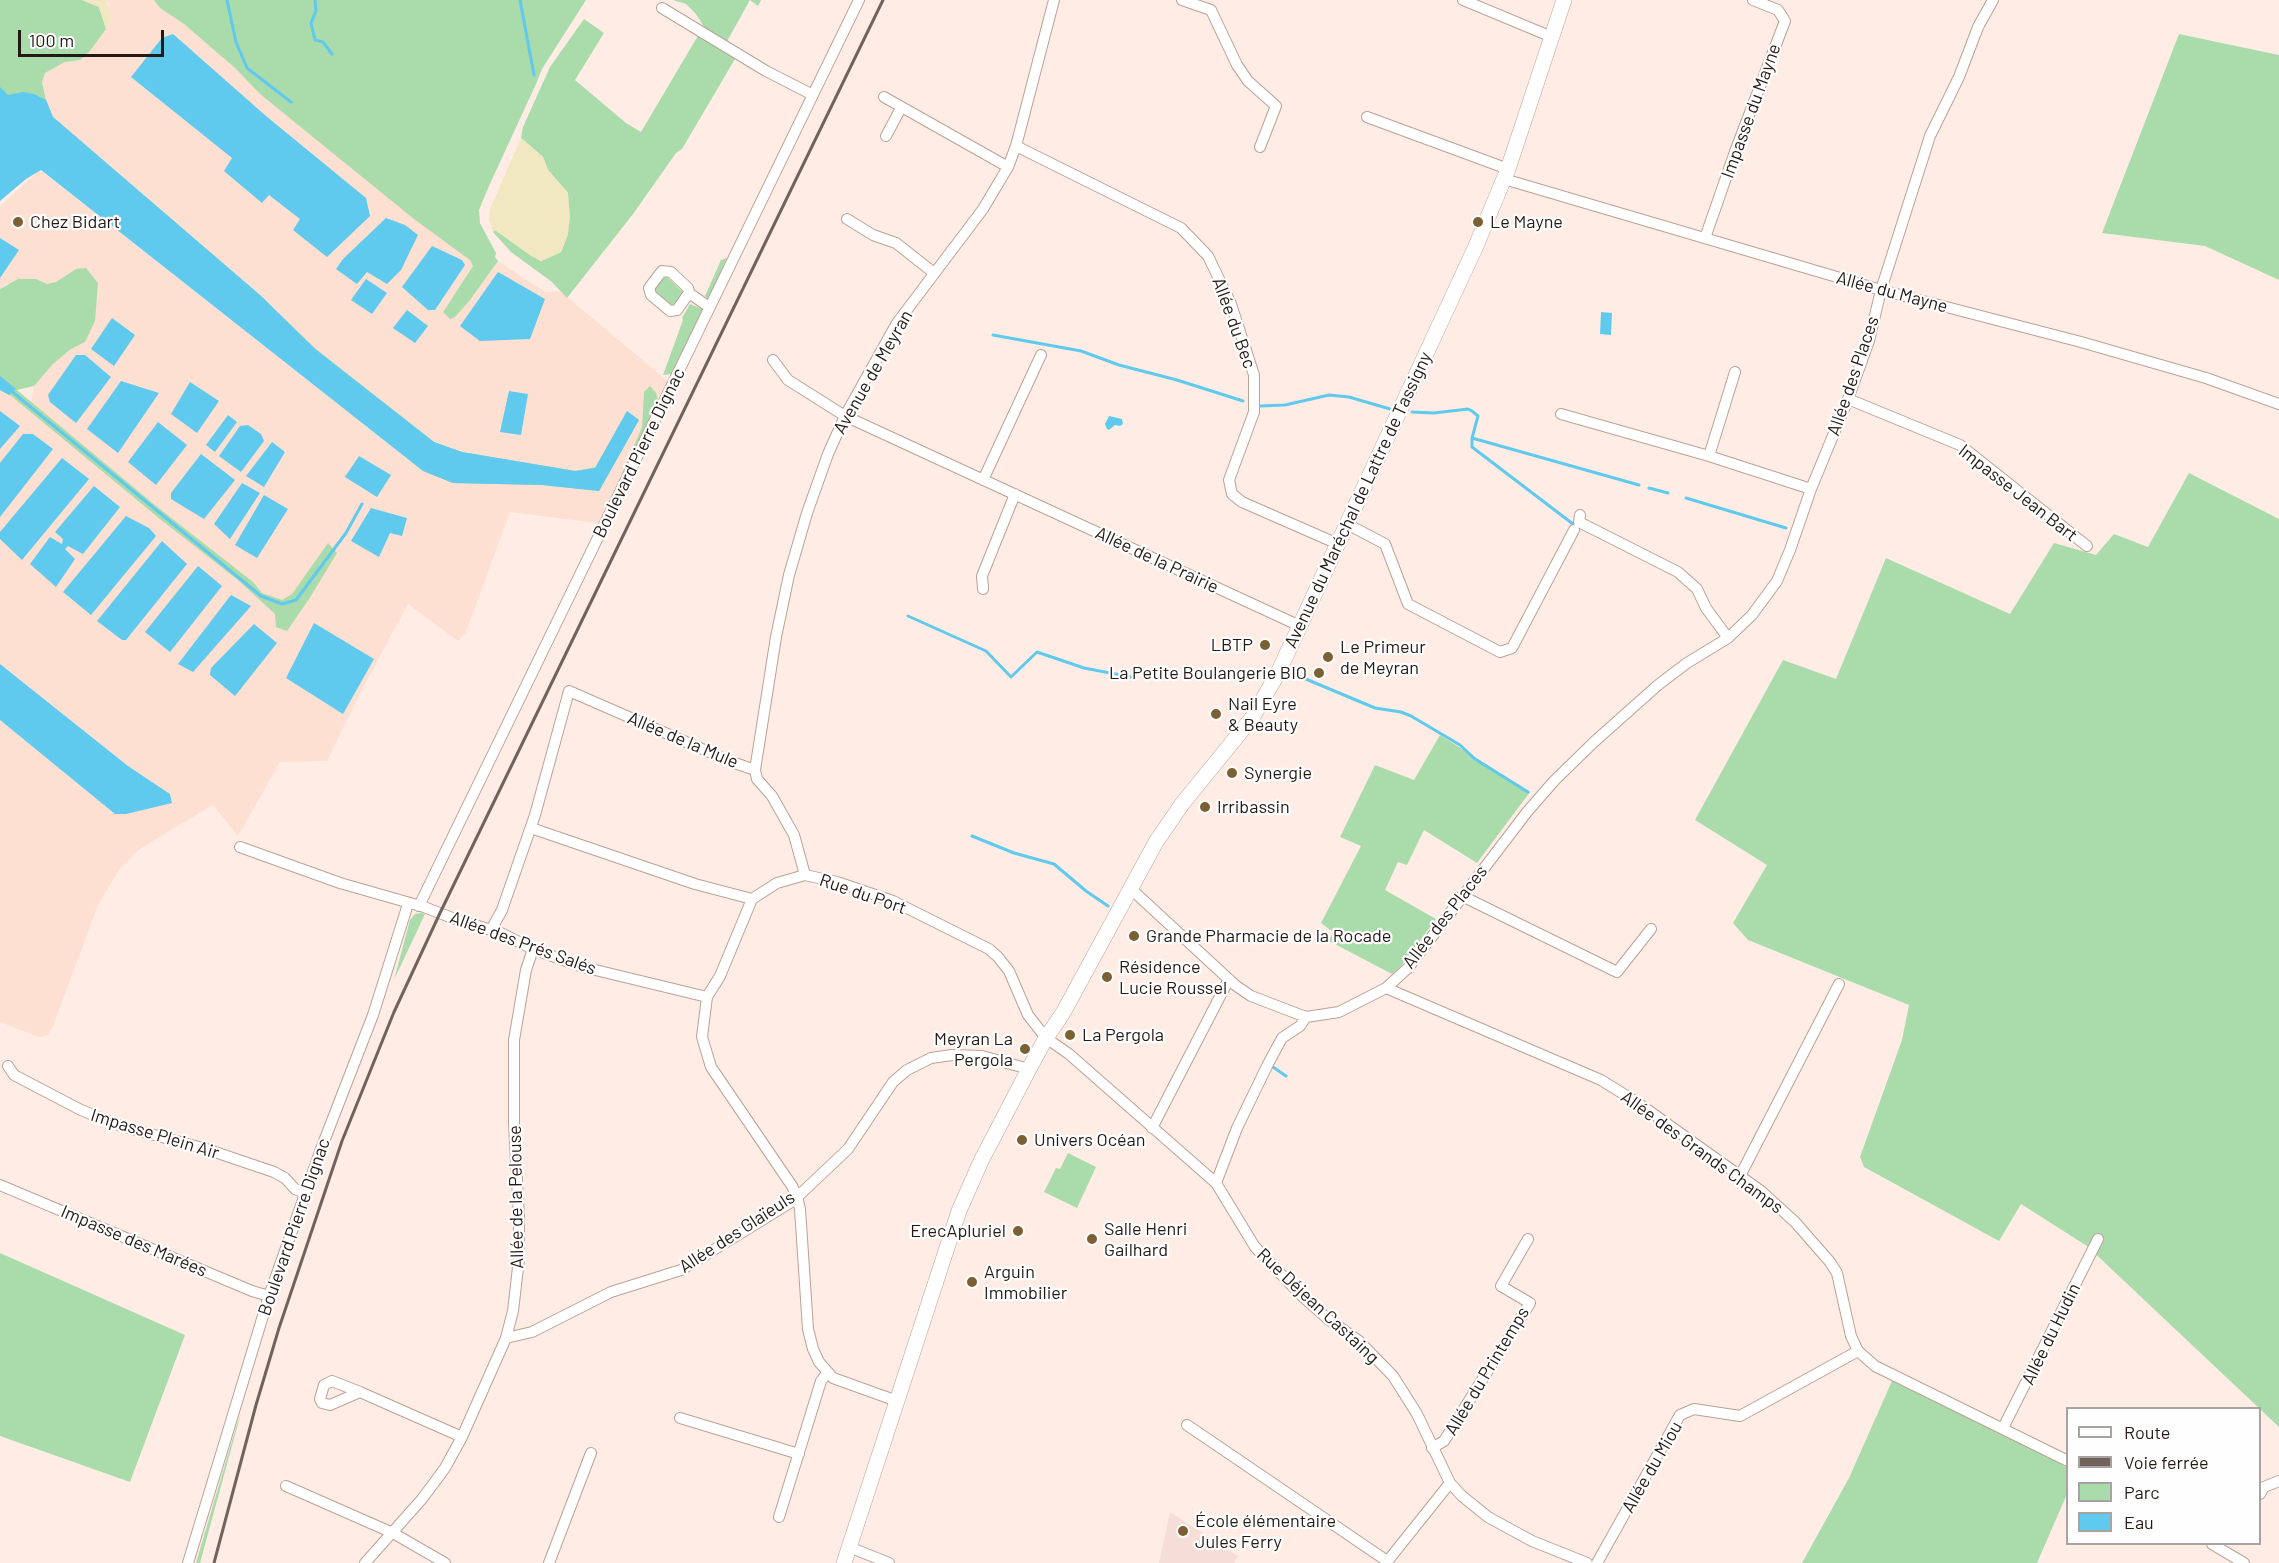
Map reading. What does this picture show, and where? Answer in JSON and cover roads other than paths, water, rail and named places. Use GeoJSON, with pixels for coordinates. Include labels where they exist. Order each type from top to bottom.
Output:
{"type":"FeatureCollection","features":[{"type":"Feature","properties":{"kind":"main road","name":"Avenue du Maréchal de Lattre de Tassigny"},"geometry":{"type":"LineString","coordinates":[[844,1563],[962,1202],[1029,1069],[1063,1013],[1168,822],[1258,709],[1271,687],[1476,246],[1506,174],[1564,0]]}},
{"type":"Feature","properties":{"kind":"street","name":"Boulevard Pierre Dignac"},"geometry":{"type":"LineString","coordinates":[[190,1559],[269,1296],[305,1193],[413,905],[710,308],[859,0]]}},
{"type":"Feature","properties":{"kind":"street","name":"Avenue de Meyran"},"geometry":{"type":"LineString","coordinates":[[755,770],[776,637],[789,575],[822,471],[845,416],[897,323],[983,209],[1008,167],[1016,146],[1054,0]]}},
{"type":"Feature","properties":{"kind":"street"},"geometry":{"type":"LineString","coordinates":[[1182,0],[1211,10],[1237,65],[1248,81],[1276,106],[1260,147]]}},
{"type":"Feature","properties":{"kind":"street"},"geometry":{"type":"LineString","coordinates":[[1463,0],[1552,37]]}},
{"type":"Feature","properties":{"kind":"street","name":"Impasse du Mayne"},"geometry":{"type":"LineString","coordinates":[[1705,238],[1736,148],[1785,21],[1778,10],[1753,0]]}},
{"type":"Feature","properties":{"kind":"street","name":"Allée des Places"},"geometry":{"type":"LineString","coordinates":[[1130,888],[1229,980],[1251,996],[1306,1017],[1339,1012],[1386,988],[1408,968],[1527,812],[1554,781],[1594,742],[1658,685],[1687,663],[1728,638],[1752,615],[1777,581],[1790,550],[1811,489],[1869,341],[1881,290],[1930,135],[1959,77],[1978,27],[1993,0]]}},
{"type":"Feature","properties":{"kind":"street"},"geometry":{"type":"LineString","coordinates":[[662,8],[766,70],[813,95]]}},
{"type":"Feature","properties":{"kind":"street"},"geometry":{"type":"LineString","coordinates":[[884,97],[1008,167]]}},
{"type":"Feature","properties":{"kind":"street"},"geometry":{"type":"LineString","coordinates":[[886,136],[901,108]]}},
{"type":"Feature","properties":{"kind":"street","name":"Allée du Mayne"},"geometry":{"type":"LineString","coordinates":[[1367,117],[1506,174],[1705,238],[1881,290],[2081,342],[2206,378],[2279,404]]}},
{"type":"Feature","properties":{"kind":"street","name":"Allée du Bec"},"geometry":{"type":"LineString","coordinates":[[1016,146],[1181,228],[1208,256],[1231,304],[1254,375],[1254,412],[1229,480],[1232,494],[1242,502],[1338,544]]}},
{"type":"Feature","properties":{"kind":"street"},"geometry":{"type":"LineString","coordinates":[[847,219],[873,235],[896,243],[934,273]]}},
{"type":"Feature","properties":{"kind":"street"},"geometry":{"type":"LineString","coordinates":[[689,293],[710,308]]}},
{"type":"Feature","properties":{"kind":"street"},"geometry":{"type":"LineString","coordinates":[[983,480],[1041,355]]}},
{"type":"Feature","properties":{"kind":"street","name":"Allée de la Prairie"},"geometry":{"type":"LineString","coordinates":[[773,360],[788,380],[845,416],[1300,626]]}},
{"type":"Feature","properties":{"kind":"street"},"geometry":{"type":"LineString","coordinates":[[1709,456],[1735,372]]}},
{"type":"Feature","properties":{"kind":"street","name":"Impasse Jean Bart"},"geometry":{"type":"LineString","coordinates":[[1848,399],[1960,446],[2087,546]]}},
{"type":"Feature","properties":{"kind":"street"},"geometry":{"type":"LineString","coordinates":[[1561,414],[1709,456],[1811,489]]}},
{"type":"Feature","properties":{"kind":"street"},"geometry":{"type":"LineString","coordinates":[[982,589],[982,576],[1015,494]]}},
{"type":"Feature","properties":{"kind":"street"},"geometry":{"type":"LineString","coordinates":[[1580,516],[1579,522],[1678,572],[1697,589],[1706,608],[1728,638]]}},
{"type":"Feature","properties":{"kind":"street"},"geometry":{"type":"LineString","coordinates":[[1347,524],[1385,544],[1408,604],[1500,652],[1512,648],[1575,530]]}},
{"type":"Feature","properties":{"kind":"street","name":"Allée de la Mule"},"geometry":{"type":"LineString","coordinates":[[531,828],[569,691],[755,770],[757,780],[772,796],[794,835],[805,874]]}},
{"type":"Feature","properties":{"kind":"street"},"geometry":{"type":"LineString","coordinates":[[491,930],[502,910],[531,828],[695,884],[752,899],[720,976],[707,997],[702,1037],[711,1067],[792,1186],[796,1196],[800,1209],[808,1329],[815,1355],[826,1373],[837,1380],[897,1401]]}},
{"type":"Feature","properties":{"kind":"street","name":"Allée des Prés Salés"},"geometry":{"type":"LineString","coordinates":[[240,848],[340,883],[491,930],[533,949],[583,967],[707,997]]}},
{"type":"Feature","properties":{"kind":"street","name":"Rue du Port"},"geometry":{"type":"LineString","coordinates":[[752,899],[777,883],[805,874],[893,901],[989,950],[998,957],[1009,971],[1028,1015],[1046,1038]]}},
{"type":"Feature","properties":{"kind":"street"},"geometry":{"type":"LineString","coordinates":[[1462,896],[1617,972],[1651,930]]}},
{"type":"Feature","properties":{"kind":"street","name":"Allée de la Pelouse"},"geometry":{"type":"LineString","coordinates":[[365,1563],[422,1499],[445,1468],[462,1437],[506,1338],[513,1311],[519,1259],[514,1040],[526,970],[533,949]]}},
{"type":"Feature","properties":{"kind":"street"},"geometry":{"type":"LineString","coordinates":[[1152,1128],[1229,980]]}},
{"type":"Feature","properties":{"kind":"street"},"geometry":{"type":"LineString","coordinates":[[1740,1176],[1839,984]]}},
{"type":"Feature","properties":{"kind":"street","name":"Allée des Grands Champs"},"geometry":{"type":"LineString","coordinates":[[1386,988],[1601,1080],[1638,1103],[1774,1201],[1830,1262],[1837,1273],[1851,1336],[1858,1351]]}},
{"type":"Feature","properties":{"kind":"street"},"geometry":{"type":"LineString","coordinates":[[1215,1184],[1237,1128],[1282,1038],[1299,1026],[1306,1017]]}},
{"type":"Feature","properties":{"kind":"street","name":"Rue Déjean Castaing"},"geometry":{"type":"LineString","coordinates":[[1046,1038],[1069,1054],[1215,1184],[1255,1247],[1301,1294],[1359,1341],[1393,1376],[1417,1414],[1450,1483],[1462,1496],[1488,1517],[1532,1541],[1587,1563]]}},
{"type":"Feature","properties":{"kind":"street","name":"Allée des Glaïeuls"},"geometry":{"type":"LineString","coordinates":[[506,1338],[532,1332],[612,1292],[681,1270],[793,1201],[848,1149],[893,1082],[908,1070],[931,1058],[952,1055],[982,1056],[1029,1069]]}},
{"type":"Feature","properties":{"kind":"street","name":"Impasse Plein Air"},"geometry":{"type":"LineString","coordinates":[[8,1066],[14,1075],[81,1110],[121,1126],[206,1149],[274,1172],[285,1178],[295,1189],[305,1193]]}},
{"type":"Feature","properties":{"kind":"street","name":"Impasse des Marées"},"geometry":{"type":"LineString","coordinates":[[0,1185],[252,1291],[269,1296]]}},
{"type":"Feature","properties":{"kind":"street","name":"Allée du Printemps"},"geometry":{"type":"LineString","coordinates":[[1432,1448],[1444,1442],[1530,1303],[1501,1286],[1528,1239]]}},
{"type":"Feature","properties":{"kind":"street","name":"Allée du Hudin"},"geometry":{"type":"LineString","coordinates":[[2004,1428],[2098,1239]]}},
{"type":"Feature","properties":{"kind":"street"},"geometry":{"type":"LineString","coordinates":[[1858,1351],[1875,1365],[2066,1460]]}},
{"type":"Feature","properties":{"kind":"street","name":"Allée du Miou"},"geometry":{"type":"LineString","coordinates":[[1597,1563],[1680,1415],[1694,1409],[1740,1416],[1858,1351]]}},
{"type":"Feature","properties":{"kind":"street"},"geometry":{"type":"LineString","coordinates":[[779,1517],[821,1380],[826,1373]]}},
{"type":"Feature","properties":{"kind":"street"},"geometry":{"type":"LineString","coordinates":[[360,1392],[462,1437]]}},
{"type":"Feature","properties":{"kind":"street"},"geometry":{"type":"LineString","coordinates":[[680,1418],[799,1454]]}},
{"type":"Feature","properties":{"kind":"street"},"geometry":{"type":"LineString","coordinates":[[1187,1425],[1387,1562],[1450,1483]]}},
{"type":"Feature","properties":{"kind":"street"},"geometry":{"type":"LineString","coordinates":[[549,1563],[591,1453]]}},
{"type":"Feature","properties":{"kind":"street"},"geometry":{"type":"LineString","coordinates":[[2261,1491],[2264,1487],[2279,1481]]}},
{"type":"Feature","properties":{"kind":"street"},"geometry":{"type":"LineString","coordinates":[[286,1486],[393,1533],[445,1563]]}},
{"type":"Feature","properties":{"kind":"street"},"geometry":{"type":"LineString","coordinates":[[849,1547],[889,1563]]}},
{"type":"Feature","properties":{"kind":"street"},"geometry":{"type":"LineString","coordinates":[[2226,1547],[2244,1563]]}},
{"type":"Feature","properties":{"kind":"water"},"geometry":{"type":"Polygon","coordinates":[[[173,34],[266,116],[366,198],[370,216],[327,257],[293,230],[300,219],[269,195],[262,203],[224,171],[232,158],[131,77],[162,38],[173,34]]]}},
{"type":"Feature","properties":{"kind":"water"},"geometry":{"type":"Polygon","coordinates":[[[0,87],[8,95],[23,92],[46,100],[53,117],[260,295],[315,349],[434,442],[462,452],[575,471],[595,468],[627,411],[639,420],[599,491],[542,485],[453,483],[423,471],[41,170],[26,179],[0,201],[0,87]]]}},
{"type":"Feature","properties":{"kind":"water"},"geometry":{"type":"Polygon","coordinates":[[[386,218],[405,225],[418,235],[401,270],[387,284],[367,272],[357,284],[336,269],[343,259],[386,218]]]}},
{"type":"Feature","properties":{"kind":"water"},"geometry":{"type":"Polygon","coordinates":[[[0,238],[19,250],[0,278],[0,238]]]}},
{"type":"Feature","properties":{"kind":"water"},"geometry":{"type":"Polygon","coordinates":[[[432,246],[462,260],[465,265],[435,310],[428,310],[402,287],[432,246]]]}},
{"type":"Feature","properties":{"kind":"water"},"geometry":{"type":"Polygon","coordinates":[[[498,272],[545,299],[530,339],[480,341],[460,326],[498,272]]]}},
{"type":"Feature","properties":{"kind":"water"},"geometry":{"type":"Polygon","coordinates":[[[366,279],[387,293],[372,314],[351,300],[366,279]]]}},
{"type":"Feature","properties":{"kind":"water"},"geometry":{"type":"Polygon","coordinates":[[[407,310],[428,326],[415,343],[393,328],[407,310]]]}},
{"type":"Feature","properties":{"kind":"water"},"geometry":{"type":"Polygon","coordinates":[[[1601,312],[1612,313],[1611,335],[1600,334],[1601,312]]]}},
{"type":"Feature","properties":{"kind":"water"},"geometry":{"type":"Polygon","coordinates":[[[112,318],[135,335],[114,366],[91,349],[112,318]]]}},
{"type":"Feature","properties":{"kind":"water"},"geometry":{"type":"Polygon","coordinates":[[[76,355],[85,355],[111,377],[76,423],[50,402],[48,395],[76,355]]]}},
{"type":"Feature","properties":{"kind":"water"},"geometry":{"type":"Polygon","coordinates":[[[0,376],[16,389],[9,395],[0,390],[0,376]]]}},
{"type":"Feature","properties":{"kind":"water"},"geometry":{"type":"Polygon","coordinates":[[[121,381],[159,393],[118,453],[87,429],[121,381]]]}},
{"type":"Feature","properties":{"kind":"water"},"geometry":{"type":"Polygon","coordinates":[[[190,382],[219,401],[197,433],[171,414],[190,382]]]}},
{"type":"Feature","properties":{"kind":"water"},"geometry":{"type":"Polygon","coordinates":[[[509,391],[528,394],[521,435],[500,432],[509,391]]]}},
{"type":"Feature","properties":{"kind":"water"},"geometry":{"type":"Polygon","coordinates":[[[0,411],[20,426],[0,449],[0,411]]]}},
{"type":"Feature","properties":{"kind":"water"},"geometry":{"type":"Polygon","coordinates":[[[228,415],[237,422],[215,452],[206,445],[228,415]]]}},
{"type":"Feature","properties":{"kind":"water"},"geometry":{"type":"Polygon","coordinates":[[[1109,416],[1122,419],[1123,424],[1107,429],[1105,424],[1109,416]]]}},
{"type":"Feature","properties":{"kind":"water"},"geometry":{"type":"Polygon","coordinates":[[[158,422],[187,445],[156,485],[128,462],[158,422]]]}},
{"type":"Feature","properties":{"kind":"water"},"geometry":{"type":"Polygon","coordinates":[[[248,425],[261,434],[264,441],[241,472],[219,456],[240,426],[248,425]]]}},
{"type":"Feature","properties":{"kind":"water"},"geometry":{"type":"Polygon","coordinates":[[[23,434],[33,434],[53,449],[0,517],[0,463],[23,434]]]}},
{"type":"Feature","properties":{"kind":"water"},"geometry":{"type":"Polygon","coordinates":[[[272,442],[285,452],[264,487],[246,476],[272,442]]]}},
{"type":"Feature","properties":{"kind":"water"},"geometry":{"type":"Polygon","coordinates":[[[201,454],[235,480],[204,519],[171,499],[171,493],[201,454]]]}},
{"type":"Feature","properties":{"kind":"water"},"geometry":{"type":"Polygon","coordinates":[[[359,456],[391,475],[377,497],[345,477],[359,456]]]}},
{"type":"Feature","properties":{"kind":"water"},"geometry":{"type":"Polygon","coordinates":[[[62,458],[89,479],[22,560],[0,539],[0,532],[62,458]]]}},
{"type":"Feature","properties":{"kind":"water"},"geometry":{"type":"Polygon","coordinates":[[[242,483],[260,493],[230,539],[214,524],[242,483]]]}},
{"type":"Feature","properties":{"kind":"water"},"geometry":{"type":"Polygon","coordinates":[[[94,486],[120,507],[83,554],[68,546],[65,549],[75,559],[56,587],[30,564],[50,537],[62,544],[63,539],[55,532],[94,486]]]}},
{"type":"Feature","properties":{"kind":"water"},"geometry":{"type":"Polygon","coordinates":[[[264,495],[288,509],[257,558],[235,545],[264,495]]]}},
{"type":"Feature","properties":{"kind":"water"},"geometry":{"type":"Polygon","coordinates":[[[371,508],[407,518],[402,536],[390,533],[379,557],[351,541],[371,508]]]}},
{"type":"Feature","properties":{"kind":"water"},"geometry":{"type":"Polygon","coordinates":[[[126,516],[149,528],[156,536],[91,615],[63,592],[126,516]]]}},
{"type":"Feature","properties":{"kind":"water"},"geometry":{"type":"Polygon","coordinates":[[[162,541],[187,564],[126,640],[122,640],[97,621],[162,541]]]}},
{"type":"Feature","properties":{"kind":"water"},"geometry":{"type":"Polygon","coordinates":[[[198,566],[222,586],[170,652],[145,632],[198,566]]]}},
{"type":"Feature","properties":{"kind":"water"},"geometry":{"type":"Polygon","coordinates":[[[231,595],[251,606],[193,672],[178,664],[231,595]]]}},
{"type":"Feature","properties":{"kind":"water"},"geometry":{"type":"Polygon","coordinates":[[[314,623],[374,659],[343,714],[286,678],[314,623]]]}},
{"type":"Feature","properties":{"kind":"water"},"geometry":{"type":"Polygon","coordinates":[[[254,624],[277,643],[235,696],[210,675],[211,668],[254,624]]]}},
{"type":"Feature","properties":{"kind":"water"},"geometry":{"type":"Polygon","coordinates":[[[0,664],[128,766],[170,794],[172,803],[126,814],[115,814],[0,720],[0,664]]]}},
{"type":"Feature","properties":{"kind":"waterway"},"geometry":{"type":"LineString","coordinates":[[227,0],[236,42],[247,68],[291,102]]}},
{"type":"Feature","properties":{"kind":"waterway"},"geometry":{"type":"LineString","coordinates":[[315,0],[316,11],[311,23],[315,40],[323,42],[332,54]]}},
{"type":"Feature","properties":{"kind":"waterway"},"geometry":{"type":"LineString","coordinates":[[520,0],[534,75]]}},
{"type":"Feature","properties":{"kind":"waterway"},"geometry":{"type":"LineString","coordinates":[[993,335],[1081,351],[1119,365],[1243,401]]}},
{"type":"Feature","properties":{"kind":"waterway"},"geometry":{"type":"LineString","coordinates":[[10,390],[261,596],[282,604],[296,600],[346,533],[362,504]]}},
{"type":"Feature","properties":{"kind":"waterway"},"geometry":{"type":"LineString","coordinates":[[1260,406],[1285,405],[1329,395],[1349,397],[1390,409]]}},
{"type":"Feature","properties":{"kind":"waterway"},"geometry":{"type":"LineString","coordinates":[[1412,412],[1434,413],[1468,409],[1472,411],[1478,416],[1472,447],[1573,524]]}},
{"type":"Feature","properties":{"kind":"waterway"},"geometry":{"type":"LineString","coordinates":[[1472,438],[1639,485]]}},
{"type":"Feature","properties":{"kind":"waterway"},"geometry":{"type":"LineString","coordinates":[[1649,488],[1668,493]]}},
{"type":"Feature","properties":{"kind":"waterway"},"geometry":{"type":"LineString","coordinates":[[1686,498],[1786,528]]}},
{"type":"Feature","properties":{"kind":"waterway"},"geometry":{"type":"LineString","coordinates":[[908,616],[986,651],[1011,677],[1037,652],[1084,668],[1131,677]]}},
{"type":"Feature","properties":{"kind":"waterway"},"geometry":{"type":"LineString","coordinates":[[1289,672],[1375,708],[1411,716],[1460,745],[1475,759],[1528,792]]}},
{"type":"Feature","properties":{"kind":"waterway"},"geometry":{"type":"LineString","coordinates":[[972,836],[1014,853],[1054,864],[1108,906]]}},
{"type":"Feature","properties":{"kind":"waterway"},"geometry":{"type":"LineString","coordinates":[[1270,1065],[1286,1076]]}},
{"type":"Feature","properties":{"kind":"railway"},"geometry":{"type":"LineString","coordinates":[[214,1563],[279,1328],[342,1141],[394,1012],[883,0]]}},
{"type":"Feature","properties":{"kind":"place","name":"Chez Bidart"},"geometry":{"type":"Point","coordinates":[18,222]}},
{"type":"Feature","properties":{"kind":"place","name":"Le Mayne"},"geometry":{"type":"Point","coordinates":[1478,222]}},
{"type":"Feature","properties":{"kind":"place","name":"LBTP"},"geometry":{"type":"Point","coordinates":[1265,645]}},
{"type":"Feature","properties":{"kind":"place","name":"Le Primeur de Meyran"},"geometry":{"type":"Point","coordinates":[1328,657]}},
{"type":"Feature","properties":{"kind":"place","name":"La Petite Boulangerie BIO"},"geometry":{"type":"Point","coordinates":[1319,673]}},
{"type":"Feature","properties":{"kind":"place","name":"Nail Eyre & Beauty"},"geometry":{"type":"Point","coordinates":[1216,714]}},
{"type":"Feature","properties":{"kind":"place","name":"Synergie"},"geometry":{"type":"Point","coordinates":[1232,773]}},
{"type":"Feature","properties":{"kind":"place","name":"Irribassin"},"geometry":{"type":"Point","coordinates":[1205,807]}},
{"type":"Feature","properties":{"kind":"place","name":"Grande Pharmacie de la Rocade"},"geometry":{"type":"Point","coordinates":[1134,936]}},
{"type":"Feature","properties":{"kind":"place","name":"Résidence Lucie Roussel"},"geometry":{"type":"Point","coordinates":[1107,977]}},
{"type":"Feature","properties":{"kind":"place","name":"La Pergola"},"geometry":{"type":"Point","coordinates":[1070,1035]}},
{"type":"Feature","properties":{"kind":"place","name":"Meyran La Pergola"},"geometry":{"type":"Point","coordinates":[1025,1049]}},
{"type":"Feature","properties":{"kind":"place","name":"Univers Océan"},"geometry":{"type":"Point","coordinates":[1022,1140]}},
{"type":"Feature","properties":{"kind":"place","name":"ErecApluriel"},"geometry":{"type":"Point","coordinates":[1018,1231]}},
{"type":"Feature","properties":{"kind":"place","name":"Salle Henri Gailhard"},"geometry":{"type":"Point","coordinates":[1092,1239]}},
{"type":"Feature","properties":{"kind":"place","name":"Arguin Immobilier"},"geometry":{"type":"Point","coordinates":[972,1282]}},
{"type":"Feature","properties":{"kind":"place","name":"École élémentaire Jules Ferry"},"geometry":{"type":"Point","coordinates":[1183,1531]}}]}
